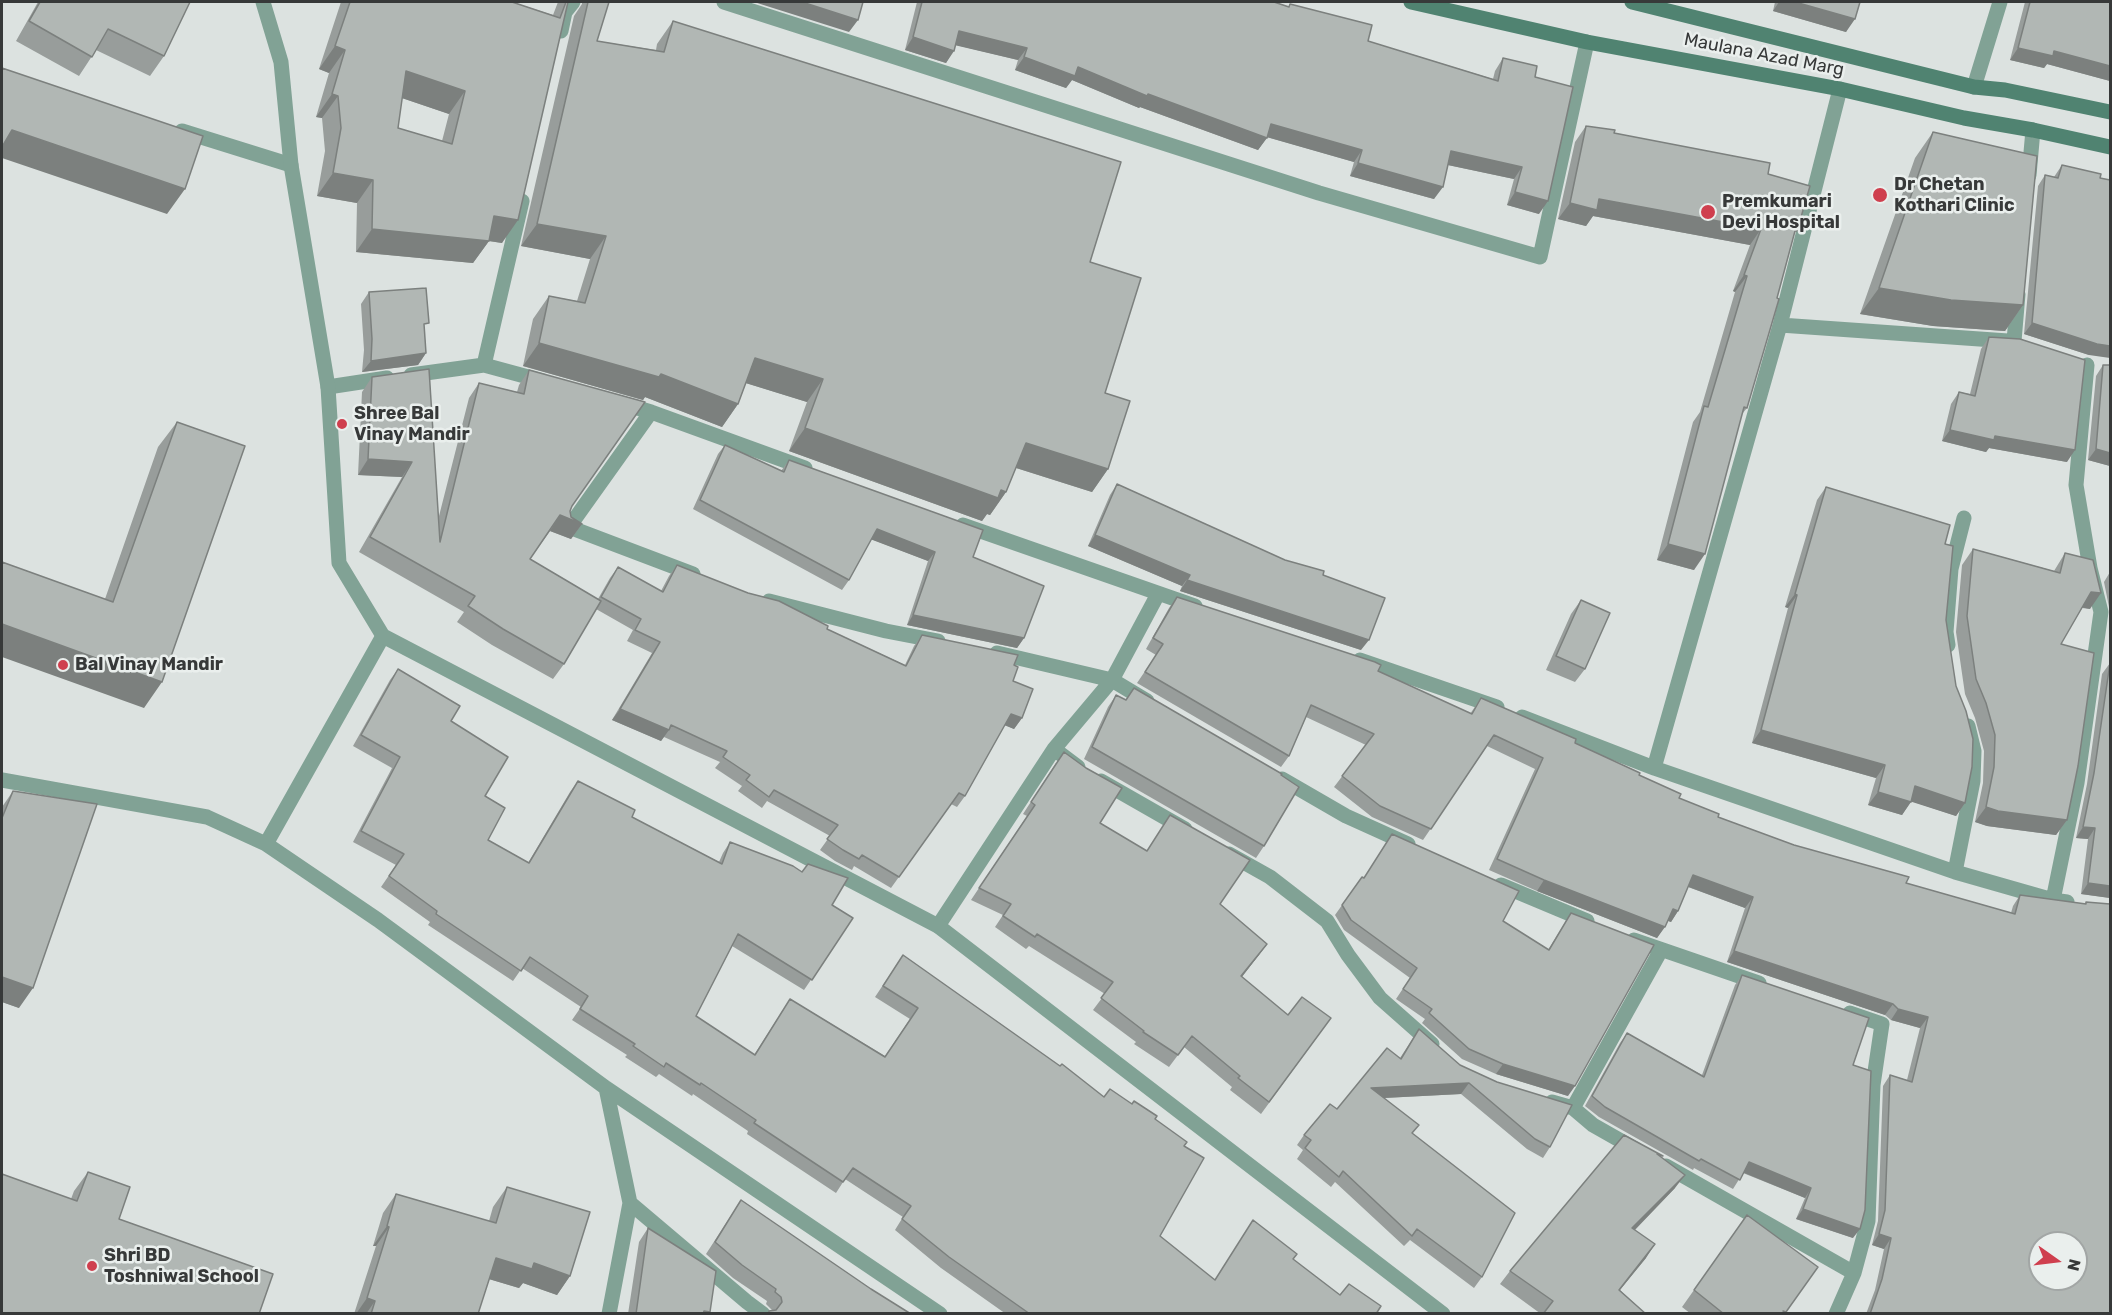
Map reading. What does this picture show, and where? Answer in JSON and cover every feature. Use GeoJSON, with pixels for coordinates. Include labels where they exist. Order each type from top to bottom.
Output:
{"type":"FeatureCollection","features":[{"type":"Feature","properties":{"kind":"main road","name":"Maulana Azad Marg"},"geometry":{"type":"LineString","coordinates":[[1411,2],[1587,42],[1840,89],[1964,118],[2110,147]]}},
{"type":"Feature","properties":{"kind":"main road","name":"Maulana Azad Marg"},"geometry":{"type":"LineString","coordinates":[[1643,3],[1974,87],[2006,90],[2110,112]]}},
{"type":"Feature","properties":{"kind":"street"},"geometry":{"type":"LineString","coordinates":[[263,2],[281,62],[291,165],[328,387],[339,563],[383,636],[938,926],[1443,1314]]}},
{"type":"Feature","properties":{"kind":"street"},"geometry":{"type":"LineString","coordinates":[[558,46],[565,12],[573,2]]}},
{"type":"Feature","properties":{"kind":"street"},"geometry":{"type":"LineString","coordinates":[[724,2],[1319,193],[1540,257],[1587,42]]}},
{"type":"Feature","properties":{"kind":"street"},"geometry":{"type":"LineString","coordinates":[[1974,87],[2000,2]]}},
{"type":"Feature","properties":{"kind":"street"},"geometry":{"type":"LineString","coordinates":[[1654,768],[1780,325],[1840,89]]}},
{"type":"Feature","properties":{"kind":"street"},"geometry":{"type":"LineString","coordinates":[[167,127],[291,165]]}},
{"type":"Feature","properties":{"kind":"street"},"geometry":{"type":"LineString","coordinates":[[2027,188],[2032,130]]}},
{"type":"Feature","properties":{"kind":"street"},"geometry":{"type":"LineString","coordinates":[[484,365],[526,183]]}},
{"type":"Feature","properties":{"kind":"street"},"geometry":{"type":"LineString","coordinates":[[1780,325],[2019,343],[2019,282]]}},
{"type":"Feature","properties":{"kind":"street"},"geometry":{"type":"LineString","coordinates":[[2053,900],[2077,783],[2101,612],[2090,568],[2076,485],[2087,364]]}},
{"type":"Feature","properties":{"kind":"street"},"geometry":{"type":"LineString","coordinates":[[328,387],[484,365],[559,386]]}},
{"type":"Feature","properties":{"kind":"street"},"geometry":{"type":"LineString","coordinates":[[605,399],[651,412],[816,472]]}},
{"type":"Feature","properties":{"kind":"street"},"geometry":{"type":"LineString","coordinates":[[651,412],[569,527],[709,580]]}},
{"type":"Feature","properties":{"kind":"street"},"geometry":{"type":"LineString","coordinates":[[1950,660],[1946,632],[1951,569],[1964,518]]}},
{"type":"Feature","properties":{"kind":"street"},"geometry":{"type":"LineString","coordinates":[[949,520],[1214,612]]}},
{"type":"Feature","properties":{"kind":"street"},"geometry":{"type":"LineString","coordinates":[[938,926],[1054,749],[1112,680],[1158,594]]}},
{"type":"Feature","properties":{"kind":"street"},"geometry":{"type":"LineString","coordinates":[[751,597],[886,631],[952,644]]}},
{"type":"Feature","properties":{"kind":"street"},"geometry":{"type":"LineString","coordinates":[[266,844],[383,636]]}},
{"type":"Feature","properties":{"kind":"street"},"geometry":{"type":"LineString","coordinates":[[985,650],[1112,680],[1163,710]]}},
{"type":"Feature","properties":{"kind":"street"},"geometry":{"type":"LineString","coordinates":[[1347,656],[1469,696],[1654,768],[1955,872],[2053,900],[2080,904]]}},
{"type":"Feature","properties":{"kind":"street"},"geometry":{"type":"LineString","coordinates":[[1955,872],[1973,781],[1974,751],[1963,713]]}},
{"type":"Feature","properties":{"kind":"street"},"geometry":{"type":"LineString","coordinates":[[1054,749],[1083,771],[1199,837]]}},
{"type":"Feature","properties":{"kind":"street"},"geometry":{"type":"LineString","coordinates":[[1265,769],[1346,816],[1419,849]]}},
{"type":"Feature","properties":{"kind":"street"},"geometry":{"type":"LineString","coordinates":[[2,780],[207,817],[266,844],[378,920],[606,1088],[940,1314]]}},
{"type":"Feature","properties":{"kind":"street"},"geometry":{"type":"LineString","coordinates":[[1219,848],[1270,877],[1327,921],[1348,956],[1380,998],[1440,1052]]}},
{"type":"Feature","properties":{"kind":"street"},"geometry":{"type":"LineString","coordinates":[[1491,881],[1597,925]]}},
{"type":"Feature","properties":{"kind":"street"},"geometry":{"type":"LineString","coordinates":[[1618,933],[1661,950],[1772,987]]}},
{"type":"Feature","properties":{"kind":"street"},"geometry":{"type":"LineString","coordinates":[[1573,1108],[1661,950]]}},
{"type":"Feature","properties":{"kind":"street"},"geometry":{"type":"LineString","coordinates":[[1836,1314],[1854,1273],[1868,1221],[1873,1085],[1882,1024],[1838,1009]]}},
{"type":"Feature","properties":{"kind":"street"},"geometry":{"type":"LineString","coordinates":[[606,1088],[630,1203],[609,1314]]}},
{"type":"Feature","properties":{"kind":"street"},"geometry":{"type":"LineString","coordinates":[[1533,1096],[1573,1108],[1593,1125],[1854,1273]]}},
{"type":"Feature","properties":{"kind":"street"},"geometry":{"type":"LineString","coordinates":[[630,1203],[746,1308],[763,1314]]}},
{"type":"Feature","properties":{"kind":"building"},"geometry":{"type":"Polygon","coordinates":[[[40,2],[190,2],[164,56],[108,29],[92,57],[29,21],[40,2]]]}},
{"type":"Feature","properties":{"kind":"building"},"geometry":{"type":"Polygon","coordinates":[[[350,2],[512,2],[560,18],[568,2],[518,220],[494,216],[489,241],[372,229],[373,180],[333,173],[341,128],[338,96],[332,94],[345,50],[335,46],[350,2]],[[406,71],[398,128],[452,144],[465,91],[406,71]]]}},
{"type":"Feature","properties":{"kind":"building"},"geometry":{"type":"Polygon","coordinates":[[[588,2],[609,2],[597,41],[664,52],[673,21],[1121,162],[1090,262],[1141,278],[1105,393],[1130,401],[1108,469],[1026,443],[1006,492],[1001,490],[998,498],[805,428],[823,379],[755,358],[738,404],[661,374],[659,377],[539,343],[549,296],[585,303],[606,236],[537,224],[588,2]]]}},
{"type":"Feature","properties":{"kind":"building"},"geometry":{"type":"Polygon","coordinates":[[[802,2],[863,2],[858,20],[802,2]]]}},
{"type":"Feature","properties":{"kind":"building"},"geometry":{"type":"Polygon","coordinates":[[[922,2],[1274,2],[1372,25],[1368,41],[1498,81],[1503,58],[1537,66],[1535,77],[1573,87],[1548,201],[1515,192],[1522,167],[1451,151],[1443,187],[1358,163],[1362,150],[1271,124],[1267,138],[1148,94],[1147,96],[1078,67],[1075,76],[1024,57],[1027,48],[959,31],[954,51],[913,37],[922,2]]]}},
{"type":"Feature","properties":{"kind":"building"},"geometry":{"type":"Polygon","coordinates":[[[1795,2],[1860,2],[1855,19],[1795,2]]]}},
{"type":"Feature","properties":{"kind":"building"},"geometry":{"type":"Polygon","coordinates":[[[2030,2],[2110,2],[2110,66],[2054,51],[2053,56],[2018,48],[2030,2]]]}},
{"type":"Feature","properties":{"kind":"building"},"geometry":{"type":"Polygon","coordinates":[[[2,68],[203,136],[185,189],[12,130],[2,147],[2,68]]]}},
{"type":"Feature","properties":{"kind":"building"},"geometry":{"type":"Polygon","coordinates":[[[1586,126],[1770,163],[1768,174],[1810,186],[1797,231],[1795,231],[1777,298],[1779,299],[1747,408],[1744,407],[1705,554],[1668,544],[1704,406],[1708,407],[1747,276],[1744,275],[1761,229],[1599,199],[1597,210],[1570,203],[1586,126]]]}},
{"type":"Feature","properties":{"kind":"building"},"geometry":{"type":"Polygon","coordinates":[[[1933,132],[2037,156],[2023,305],[1951,300],[1879,288],[1933,132]]]}},
{"type":"Feature","properties":{"kind":"building"},"geometry":{"type":"Polygon","coordinates":[[[2062,165],[2101,174],[2100,178],[2110,180],[2110,346],[2032,323],[2045,175],[2058,178],[2062,165]]]}},
{"type":"Feature","properties":{"kind":"building"},"geometry":{"type":"Polygon","coordinates":[[[426,288],[429,323],[424,324],[426,353],[371,361],[369,292],[426,288]]]}},
{"type":"Feature","properties":{"kind":"building"},"geometry":{"type":"Polygon","coordinates":[[[1989,337],[2020,339],[2085,360],[2075,450],[1995,436],[1994,440],[1950,430],[1959,392],[1975,396],[1989,337]]]}},
{"type":"Feature","properties":{"kind":"building"},"geometry":{"type":"Polygon","coordinates":[[[2103,365],[2110,365],[2110,453],[2096,449],[2103,365]]]}},
{"type":"Feature","properties":{"kind":"building"},"geometry":{"type":"Polygon","coordinates":[[[429,369],[440,542],[479,383],[524,394],[529,370],[645,402],[572,506],[571,517],[582,524],[560,515],[530,559],[601,601],[564,664],[468,606],[475,596],[370,537],[412,462],[368,459],[372,377],[429,369]]]}},
{"type":"Feature","properties":{"kind":"building"},"geometry":{"type":"Polygon","coordinates":[[[177,422],[245,446],[162,682],[2,624],[2,562],[113,602],[177,422]]]}},
{"type":"Feature","properties":{"kind":"building"},"geometry":{"type":"Polygon","coordinates":[[[725,445],[784,472],[789,460],[983,530],[973,557],[1044,586],[1024,638],[913,615],[935,552],[877,529],[849,580],[700,500],[725,445]]]}},
{"type":"Feature","properties":{"kind":"building"},"geometry":{"type":"Polygon","coordinates":[[[1117,484],[1285,560],[1324,571],[1323,575],[1385,598],[1369,640],[1187,580],[1190,575],[1095,535],[1117,484]]]}},
{"type":"Feature","properties":{"kind":"building"},"geometry":{"type":"Polygon","coordinates":[[[1826,487],[1950,525],[1945,544],[1953,546],[1946,620],[1956,686],[1966,711],[1973,739],[1972,767],[1965,803],[1915,786],[1911,802],[1878,792],[1885,765],[1761,730],[1797,595],[1795,594],[1826,487]]]}},
{"type":"Feature","properties":{"kind":"building"},"geometry":{"type":"Polygon","coordinates":[[[1973,549],[2060,573],[2065,553],[2093,560],[2101,593],[2091,592],[2061,644],[2094,653],[2078,766],[2067,820],[1998,811],[1986,807],[1994,767],[1995,735],[1976,679],[1967,616],[1973,549]]]}},
{"type":"Feature","properties":{"kind":"building"},"geometry":{"type":"Polygon","coordinates":[[[677,565],[748,593],[779,601],[828,626],[827,629],[906,666],[922,635],[1018,655],[1014,665],[1018,667],[1013,681],[1033,689],[1022,718],[1011,714],[965,796],[959,793],[899,877],[862,855],[859,859],[827,839],[838,825],[774,790],[769,797],[746,780],[750,775],[723,757],[727,751],[671,725],[669,730],[620,709],[660,642],[635,630],[641,619],[601,597],[618,567],[663,592],[677,565]]]}},
{"type":"Feature","properties":{"kind":"building"},"geometry":{"type":"Polygon","coordinates":[[[1177,597],[1375,662],[1381,665],[1378,671],[1472,714],[1481,698],[1576,739],[1575,743],[1681,794],[1679,798],[1719,814],[1718,817],[1794,845],[1909,877],[1906,883],[2015,914],[2020,895],[2086,904],[2086,902],[2110,904],[2110,1314],[1870,1314],[1882,1279],[1891,1238],[1879,1234],[1885,1210],[1890,1075],[1912,1082],[1928,1017],[1898,1009],[1893,1004],[1734,951],[1753,897],[1693,875],[1678,911],[1673,909],[1665,927],[1544,880],[1497,859],[1543,758],[1494,735],[1431,829],[1380,806],[1342,776],[1374,734],[1311,705],[1289,756],[1145,672],[1163,644],[1153,638],[1177,597]]]}},
{"type":"Feature","properties":{"kind":"building"},"geometry":{"type":"Polygon","coordinates":[[[1581,600],[1610,613],[1585,669],[1556,656],[1581,600]]]}},
{"type":"Feature","properties":{"kind":"building"},"geometry":{"type":"Polygon","coordinates":[[[2110,663],[2110,886],[2088,883],[2095,828],[2083,827],[2094,773],[2110,663]]]}},
{"type":"Feature","properties":{"kind":"building"},"geometry":{"type":"Polygon","coordinates":[[[398,669],[460,706],[451,721],[508,757],[485,796],[505,808],[488,840],[529,863],[578,781],[635,810],[632,817],[722,864],[730,842],[793,866],[802,872],[808,864],[848,878],[832,905],[853,918],[812,980],[738,934],[696,1016],[755,1055],[790,999],[885,1057],[918,1008],[883,986],[903,955],[1060,1066],[1062,1064],[1104,1097],[1110,1089],[1132,1104],[1134,1101],[1157,1116],[1155,1119],[1187,1142],[1184,1146],[1204,1158],[1160,1236],[1215,1280],[1253,1220],[1297,1254],[1293,1259],[1340,1295],[1349,1284],[1381,1306],[1376,1314],[1030,1314],[949,1257],[902,1219],[911,1206],[853,1168],[843,1182],[754,1123],[756,1120],[701,1083],[700,1085],[666,1063],[664,1067],[633,1046],[635,1044],[580,1009],[588,996],[530,957],[521,971],[436,914],[437,911],[389,876],[404,854],[361,831],[400,757],[361,735],[398,669]]]}},
{"type":"Feature","properties":{"kind":"building"},"geometry":{"type":"Polygon","coordinates":[[[1134,688],[1282,774],[1299,787],[1264,846],[1092,747],[1116,695],[1126,700],[1134,688]]]}},
{"type":"Feature","properties":{"kind":"building"},"geometry":{"type":"Polygon","coordinates":[[[1064,752],[1086,768],[1122,788],[1100,823],[1147,851],[1170,815],[1250,860],[1220,904],[1267,944],[1241,976],[1288,1015],[1302,997],[1331,1018],[1269,1102],[1238,1078],[1240,1076],[1192,1036],[1178,1055],[1143,1032],[1101,998],[1113,982],[1037,934],[1035,937],[1003,916],[1011,904],[979,888],[1035,805],[1031,802],[1064,752]]]}},
{"type":"Feature","properties":{"kind":"building"},"geometry":{"type":"Polygon","coordinates":[[[13,791],[97,804],[33,988],[2,977],[2,818],[13,791]]]}},
{"type":"Feature","properties":{"kind":"building"},"geometry":{"type":"Polygon","coordinates":[[[1392,834],[1519,891],[1503,921],[1549,950],[1571,913],[1654,945],[1575,1086],[1503,1064],[1469,1049],[1429,1013],[1432,1009],[1403,989],[1417,968],[1351,920],[1342,905],[1362,877],[1364,878],[1392,834]]]}},
{"type":"Feature","properties":{"kind":"building"},"geometry":{"type":"Polygon","coordinates":[[[1742,975],[1869,1018],[1853,1065],[1871,1071],[1865,1210],[1860,1229],[1803,1209],[1811,1188],[1749,1162],[1740,1180],[1701,1159],[1699,1161],[1605,1107],[1592,1096],[1627,1033],[1704,1077],[1742,975]]]}},
{"type":"Feature","properties":{"kind":"building"},"geometry":{"type":"Polygon","coordinates":[[[1419,1029],[1460,1065],[1497,1082],[1572,1105],[1550,1147],[1535,1139],[1469,1083],[1371,1088],[1419,1125],[1412,1133],[1515,1213],[1482,1277],[1417,1229],[1412,1236],[1343,1171],[1339,1177],[1305,1148],[1311,1140],[1304,1135],[1330,1104],[1337,1109],[1387,1048],[1401,1059],[1419,1029]]]}},
{"type":"Feature","properties":{"kind":"building"},"geometry":{"type":"Polygon","coordinates":[[[1624,1135],[1663,1156],[1657,1154],[1685,1175],[1632,1228],[1655,1244],[1619,1290],[1646,1314],[1543,1314],[1553,1301],[1510,1271],[1624,1135]]]}},
{"type":"Feature","properties":{"kind":"building","name":"Shri BD Toshniwal School"},"geometry":{"type":"Polygon","coordinates":[[[88,1172],[130,1187],[119,1219],[273,1274],[259,1314],[2,1314],[2,1174],[77,1201],[88,1172]]]}},
{"type":"Feature","properties":{"kind":"building"},"geometry":{"type":"Polygon","coordinates":[[[507,1187],[590,1212],[570,1276],[534,1263],[532,1269],[496,1258],[478,1314],[371,1314],[375,1301],[367,1298],[389,1227],[387,1226],[396,1194],[496,1223],[507,1187]]]}},
{"type":"Feature","properties":{"kind":"building"},"geometry":{"type":"Polygon","coordinates":[[[741,1200],[911,1314],[769,1314],[769,1311],[776,1310],[782,1302],[781,1297],[775,1292],[776,1289],[715,1242],[741,1200]]]}},
{"type":"Feature","properties":{"kind":"building"},"geometry":{"type":"Polygon","coordinates":[[[1747,1215],[1818,1267],[1786,1312],[1783,1311],[1786,1314],[1724,1314],[1694,1290],[1747,1215]]]}},
{"type":"Feature","properties":{"kind":"building"},"geometry":{"type":"Polygon","coordinates":[[[648,1228],[716,1271],[710,1312],[704,1311],[703,1314],[636,1314],[648,1228]]]}},
{"type":"Feature","properties":{"kind":"place","name":"Dr Chetan Kothari Clinic"},"geometry":{"type":"Point","coordinates":[1880,195]}},
{"type":"Feature","properties":{"kind":"place","name":"Premkumari Devi Hospital"},"geometry":{"type":"Point","coordinates":[1708,212]}},
{"type":"Feature","properties":{"kind":"place","name":"Shree Bal Vinay Mandir"},"geometry":{"type":"Point","coordinates":[342,424]}},
{"type":"Feature","properties":{"kind":"place","name":"Bal Vinay Mandir"},"geometry":{"type":"Point","coordinates":[63,665]}},
{"type":"Feature","properties":{"kind":"place","name":"Shri BD Toshniwal School"},"geometry":{"type":"Point","coordinates":[92,1266]}}]}
